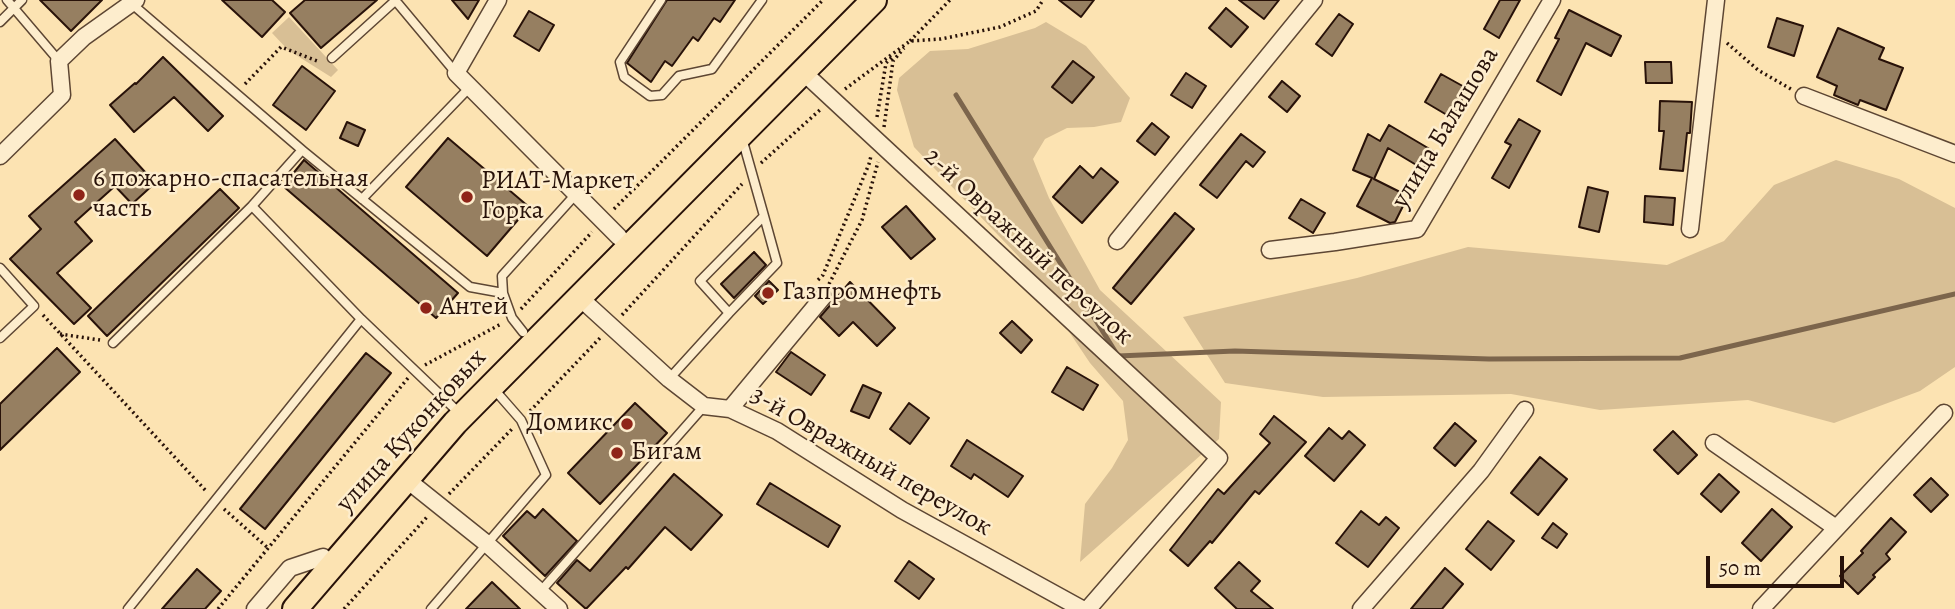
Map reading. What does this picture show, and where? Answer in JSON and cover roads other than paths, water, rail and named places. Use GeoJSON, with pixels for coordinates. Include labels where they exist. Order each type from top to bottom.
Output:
{"type":"FeatureCollection","features":[{"type":"Feature","properties":{"kind":"main road","name":"улица Куконковых"},"geometry":{"type":"LineString","coordinates":[[277,609],[523,332],[852,0]]}},
{"type":"Feature","properties":{"kind":"main road","name":"улица Куконковых"},"geometry":{"type":"LineString","coordinates":[[295,609],[406,479],[491,386],[874,0]]}},
{"type":"Feature","properties":{"kind":"street"},"geometry":{"type":"LineString","coordinates":[[498,0],[456,73],[618,237]]}},
{"type":"Feature","properties":{"kind":"street"},"geometry":{"type":"LineString","coordinates":[[1117,241],[1314,0]]}},
{"type":"Feature","properties":{"kind":"street","name":"улица Балашова"},"geometry":{"type":"LineString","coordinates":[[1270,250],[1417,229],[1552,0]]}},
{"type":"Feature","properties":{"kind":"street"},"geometry":{"type":"LineString","coordinates":[[1690,229],[1716,0]]}},
{"type":"Feature","properties":{"kind":"street"},"geometry":{"type":"LineString","coordinates":[[0,156],[62,95],[59,61],[84,37],[134,2]]}},
{"type":"Feature","properties":{"kind":"street","name":"2-й Овражный переулок"},"geometry":{"type":"LineString","coordinates":[[803,71],[877,148],[1219,458],[1088,609]]}},
{"type":"Feature","properties":{"kind":"street"},"geometry":{"type":"LineString","coordinates":[[1804,96],[1955,154]]}},
{"type":"Feature","properties":{"kind":"street"},"geometry":{"type":"LineString","coordinates":[[730,409],[819,291]]}},
{"type":"Feature","properties":{"kind":"street"},"geometry":{"type":"LineString","coordinates":[[579,297],[669,379],[704,406]]}},
{"type":"Feature","properties":{"kind":"street","name":"3-й Овражный переулок"},"geometry":{"type":"LineString","coordinates":[[704,406],[730,409],[777,431],[902,510],[1082,609]]}},
{"type":"Feature","properties":{"kind":"street"},"geometry":{"type":"LineString","coordinates":[[1361,609],[1481,471],[1525,410]]}},
{"type":"Feature","properties":{"kind":"street"},"geometry":{"type":"LineString","coordinates":[[1761,609],[1944,413]]}},
{"type":"Feature","properties":{"kind":"street"},"geometry":{"type":"LineString","coordinates":[[1714,443],[1836,528]]}},
{"type":"Feature","properties":{"kind":"street"},"geometry":{"type":"LineString","coordinates":[[406,479],[486,543],[548,603]]}},
{"type":"Feature","properties":{"kind":"street"},"geometry":{"type":"LineString","coordinates":[[255,609],[290,568],[323,557]]}},
{"type":"Feature","properties":{"kind":"lane"},"geometry":{"type":"LineString","coordinates":[[7,0],[59,61]]}},
{"type":"Feature","properties":{"kind":"lane"},"geometry":{"type":"LineString","coordinates":[[0,22],[22,0]]}},
{"type":"Feature","properties":{"kind":"lane"},"geometry":{"type":"LineString","coordinates":[[332,58],[395,0],[456,73]]}},
{"type":"Feature","properties":{"kind":"lane"},"geometry":{"type":"LineString","coordinates":[[661,0],[620,62],[624,77],[650,96],[662,95],[679,76],[712,69],[762,0]]}},
{"type":"Feature","properties":{"kind":"lane"},"geometry":{"type":"LineString","coordinates":[[134,2],[302,150],[470,288],[503,293]]}},
{"type":"Feature","properties":{"kind":"lane"},"geometry":{"type":"LineString","coordinates":[[362,199],[470,87]]}},
{"type":"Feature","properties":{"kind":"lane"},"geometry":{"type":"LineString","coordinates":[[669,379],[777,263],[741,134]]}},
{"type":"Feature","properties":{"kind":"lane"},"geometry":{"type":"LineString","coordinates":[[113,342],[252,206],[302,150]]}},
{"type":"Feature","properties":{"kind":"lane"},"geometry":{"type":"LineString","coordinates":[[523,332],[512,318],[503,293],[502,276],[576,194]]}},
{"type":"Feature","properties":{"kind":"lane"},"geometry":{"type":"LineString","coordinates":[[252,206],[454,408]]}},
{"type":"Feature","properties":{"kind":"lane"},"geometry":{"type":"LineString","coordinates":[[729,313],[700,281],[764,216]]}},
{"type":"Feature","properties":{"kind":"lane"},"geometry":{"type":"LineString","coordinates":[[0,268],[34,306],[0,338]]}},
{"type":"Feature","properties":{"kind":"lane"},"geometry":{"type":"LineString","coordinates":[[128,609],[362,318]]}},
{"type":"Feature","properties":{"kind":"lane"},"geometry":{"type":"LineString","coordinates":[[431,609],[546,475],[522,420],[491,386]]}},
{"type":"Feature","properties":{"kind":"lane"},"geometry":{"type":"LineString","coordinates":[[548,603],[704,406]]}},
{"type":"Feature","properties":{"kind":"waterway"},"geometry":{"type":"LineString","coordinates":[[956,95],[1118,356],[1235,351],[1489,359],[1680,358],[1955,294]]}},
{"type":"Feature","properties":{"kind":"place","name":"6 пожарно-спасательная часть"},"geometry":{"type":"Point","coordinates":[79,195]}},
{"type":"Feature","properties":{"kind":"place","name":"РИАТ-Маркет Горка"},"geometry":{"type":"Point","coordinates":[467,197]}},
{"type":"Feature","properties":{"kind":"place","name":"Газпромнефть"},"geometry":{"type":"Point","coordinates":[768,293]}},
{"type":"Feature","properties":{"kind":"place","name":"Антей"},"geometry":{"type":"Point","coordinates":[426,308]}},
{"type":"Feature","properties":{"kind":"place","name":"Домикс"},"geometry":{"type":"Point","coordinates":[627,424]}},
{"type":"Feature","properties":{"kind":"place","name":"Бигам"},"geometry":{"type":"Point","coordinates":[617,453]}}]}
